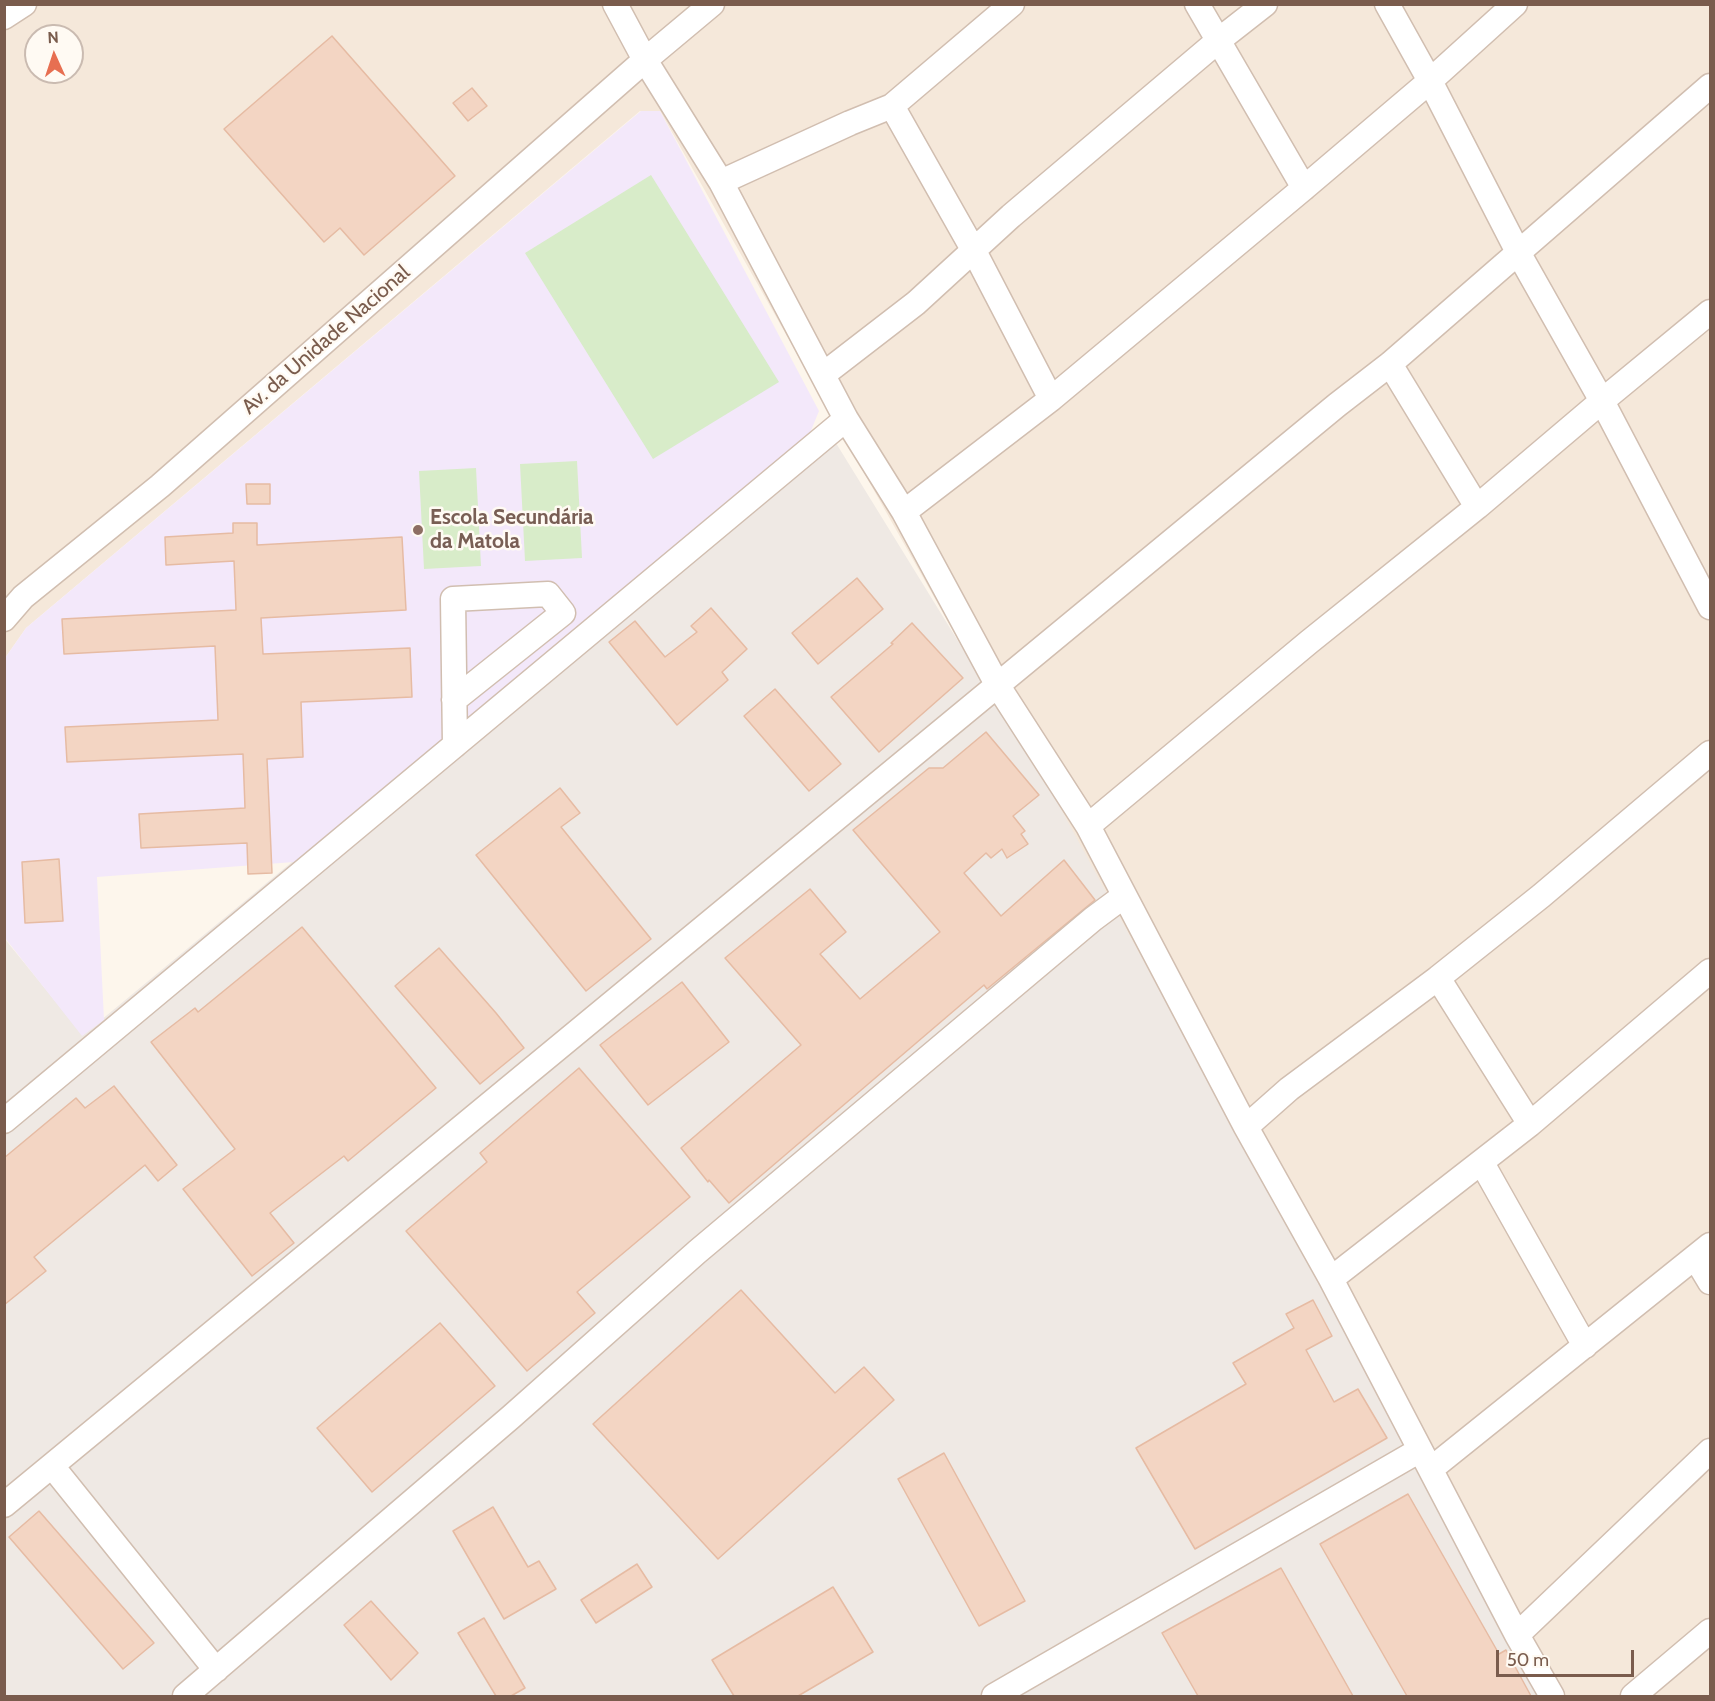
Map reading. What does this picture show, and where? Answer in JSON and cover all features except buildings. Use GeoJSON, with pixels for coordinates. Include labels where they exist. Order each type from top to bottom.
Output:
{"type":"FeatureCollection","features":[{"type":"Feature","properties":{"kind":"street"},"geometry":{"type":"LineString","coordinates":[[4,17],[24,4]]}},
{"type":"Feature","properties":{"kind":"street"},"geometry":{"type":"LineString","coordinates":[[615,4],[645,60],[722,182],[846,419],[904,512],[998,686],[1088,826],[1246,1127],[1331,1279],[1517,1635],[1552,1696]]}},
{"type":"Feature","properties":{"kind":"street","name":"Av. da Unidade Nacional"},"geometry":{"type":"LineString","coordinates":[[4,619],[23,597],[160,486],[645,60],[712,4]]}},
{"type":"Feature","properties":{"kind":"street"},"geometry":{"type":"LineString","coordinates":[[722,182],[892,106],[1012,4]]}},
{"type":"Feature","properties":{"kind":"street"},"geometry":{"type":"LineString","coordinates":[[1197,4],[1304,189]]}},
{"type":"Feature","properties":{"kind":"street"},"geometry":{"type":"LineString","coordinates":[[824,374],[916,303],[1011,216],[1219,40],[1265,4]]}},
{"type":"Feature","properties":{"kind":"street"},"geometry":{"type":"LineString","coordinates":[[1387,4],[1430,81],[1519,254],[1602,401],[1710,607]]}},
{"type":"Feature","properties":{"kind":"street"},"geometry":{"type":"LineString","coordinates":[[904,512],[1051,399],[1304,189],[1430,81],[1515,4]]}},
{"type":"Feature","properties":{"kind":"street"},"geometry":{"type":"LineString","coordinates":[[4,1505],[1337,405],[1390,364],[1710,86]]}},
{"type":"Feature","properties":{"kind":"street"},"geometry":{"type":"LineString","coordinates":[[892,106],[974,251],[1051,399]]}},
{"type":"Feature","properties":{"kind":"street"},"geometry":{"type":"LineString","coordinates":[[1088,826],[1309,642],[1477,507],[1710,312]]}},
{"type":"Feature","properties":{"kind":"street"},"geometry":{"type":"LineString","coordinates":[[1390,364],[1477,507]]}},
{"type":"Feature","properties":{"kind":"street"},"geometry":{"type":"LineString","coordinates":[[4,1121],[846,419]]}},
{"type":"Feature","properties":{"kind":"street"},"geometry":{"type":"LineString","coordinates":[[454,700],[562,613],[548,594],[453,599],[454,700],[455,745]]}},
{"type":"Feature","properties":{"kind":"street"},"geometry":{"type":"LineString","coordinates":[[1246,1127],[1289,1089],[1438,978],[1541,896],[1710,753]]}},
{"type":"Feature","properties":{"kind":"street"},"geometry":{"type":"LineString","coordinates":[[185,1696],[511,1417],[697,1252],[1093,918],[1124,896]]}},
{"type":"Feature","properties":{"kind":"street"},"geometry":{"type":"LineString","coordinates":[[1331,1279],[1530,1124],[1710,971]]}},
{"type":"Feature","properties":{"kind":"street"},"geometry":{"type":"LineString","coordinates":[[1438,978],[1530,1124]]}},
{"type":"Feature","properties":{"kind":"street"},"geometry":{"type":"LineString","coordinates":[[1482,1162],[1585,1346]]}},
{"type":"Feature","properties":{"kind":"street"},"geometry":{"type":"LineString","coordinates":[[994,1696],[1426,1460],[1585,1346],[1703,1251],[1710,1282]]}},
{"type":"Feature","properties":{"kind":"street"},"geometry":{"type":"LineString","coordinates":[[1517,1635],[1710,1451]]}},
{"type":"Feature","properties":{"kind":"street"},"geometry":{"type":"LineString","coordinates":[[52,1466],[216,1670]]}},
{"type":"Feature","properties":{"kind":"street"},"geometry":{"type":"LineString","coordinates":[[1633,1696],[1710,1631]]}},
{"type":"Feature","properties":{"kind":"shaded area"},"geometry":{"type":"Polygon","coordinates":[[[5,5],[1710,5],[1710,1696],[1541,1696],[1049,801],[660,111],[640,111],[26,628],[5,658],[5,5]]]}},
{"type":"Feature","properties":{"kind":"shaded area","name":"Escola Secundária da Matola"},"geometry":{"type":"Polygon","coordinates":[[[641,111],[660,111],[819,411],[810,433],[294,862],[97,877],[104,1020],[82,1036],[5,938],[5,658],[26,628],[641,111]]]}},
{"type":"Feature","properties":{"kind":"shaded area"},"geometry":{"type":"Polygon","coordinates":[[[823,422],[1056,800],[1543,1696],[5,1696],[4,938],[83,1035],[823,422]]]}},
{"type":"Feature","properties":{"kind":"green space"},"geometry":{"type":"Polygon","coordinates":[[[651,175],[779,382],[653,459],[525,253],[651,175]]]}},
{"type":"Feature","properties":{"kind":"green space"},"geometry":{"type":"Polygon","coordinates":[[[577,461],[582,558],[525,561],[520,464],[577,461]]]}},
{"type":"Feature","properties":{"kind":"green space"},"geometry":{"type":"Polygon","coordinates":[[[476,468],[481,566],[424,569],[419,471],[476,468]]]}},
{"type":"Feature","properties":{"kind":"place","name":"Escola Secundária da Matola"},"geometry":{"type":"Point","coordinates":[418,530]}}]}
